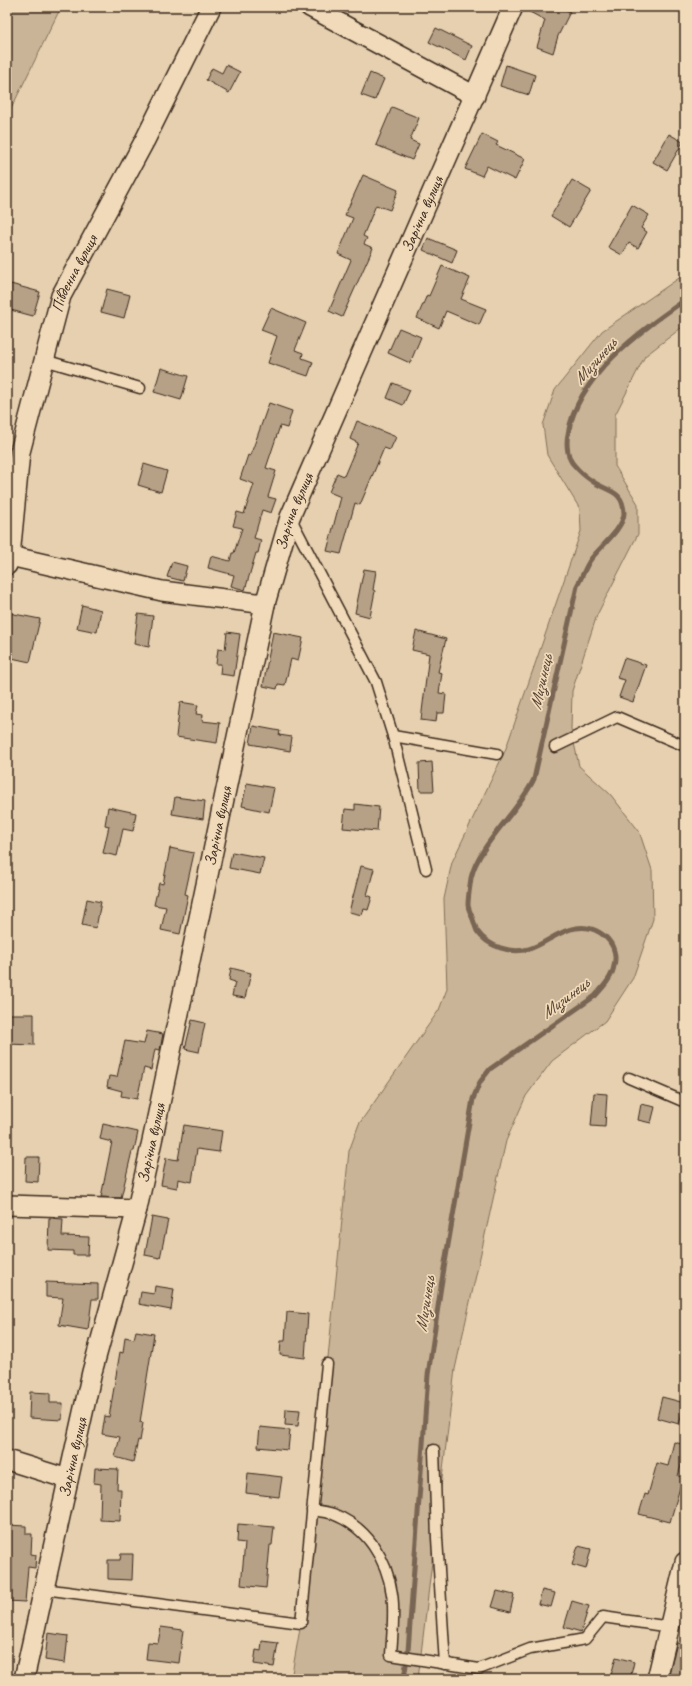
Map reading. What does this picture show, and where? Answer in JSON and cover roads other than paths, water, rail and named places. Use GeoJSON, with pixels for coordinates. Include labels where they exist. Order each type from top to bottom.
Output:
{"type":"FeatureCollection","features":[{"type":"Feature","properties":{"kind":"street","name":"Південна вулиця"},"geometry":{"type":"LineString","coordinates":[[8,560],[20,452],[61,296],[146,140],[211,7]]}},
{"type":"Feature","properties":{"kind":"street"},"geometry":{"type":"LineString","coordinates":[[310,7],[474,96]]}},
{"type":"Feature","properties":{"kind":"street","name":"Зарічна вулиця"},"geometry":{"type":"LineString","coordinates":[[24,1679],[92,1372],[137,1209],[265,604],[290,517],[513,7]]}},
{"type":"Feature","properties":{"kind":"street"},"geometry":{"type":"LineString","coordinates":[[8,560],[162,591],[265,604]]}},
{"type":"Feature","properties":{"kind":"street"},"geometry":{"type":"LineString","coordinates":[[7,1205],[137,1209]]}},
{"type":"Feature","properties":{"kind":"street"},"geometry":{"type":"LineString","coordinates":[[7,1460],[68,1479]]}},
{"type":"Feature","properties":{"kind":"street"},"geometry":{"type":"LineString","coordinates":[[657,1679],[676,1622],[685,1562]]}},
{"type":"Feature","properties":{"kind":"lane"},"geometry":{"type":"LineString","coordinates":[[44,360],[140,388]]}},
{"type":"Feature","properties":{"kind":"lane"},"geometry":{"type":"LineString","coordinates":[[290,517],[376,682],[393,736],[426,869]]}},
{"type":"Feature","properties":{"kind":"lane"},"geometry":{"type":"LineString","coordinates":[[555,747],[617,717],[685,746]]}},
{"type":"Feature","properties":{"kind":"lane"},"geometry":{"type":"LineString","coordinates":[[393,736],[497,754]]}},
{"type":"Feature","properties":{"kind":"lane"},"geometry":{"type":"LineString","coordinates":[[629,1078],[685,1102]]}},
{"type":"Feature","properties":{"kind":"lane"},"geometry":{"type":"LineString","coordinates":[[44,1589],[301,1623],[327,1364]]}},
{"type":"Feature","properties":{"kind":"lane"},"geometry":{"type":"LineString","coordinates":[[434,1450],[444,1664]]}},
{"type":"Feature","properties":{"kind":"lane"},"geometry":{"type":"LineString","coordinates":[[312,1510],[332,1514],[349,1522],[370,1539],[386,1566],[392,1595],[392,1655],[479,1669],[530,1649],[585,1639],[603,1617],[676,1622]]}},
{"type":"Feature","properties":{"kind":"waterway","name":"Мизинець"},"geometry":{"type":"LineString","coordinates":[[408,1651],[428,1375],[441,1286],[473,1099],[480,1082],[490,1069],[595,996],[607,982],[613,970],[615,958],[614,950],[606,937],[592,929],[584,928],[570,929],[529,949],[515,951],[500,948],[494,945],[482,937],[477,931],[468,908],[471,878],[482,853],[519,803],[534,779],[577,586],[591,559],[616,531],[623,519],[624,513],[621,499],[613,492],[587,478],[580,472],[570,458],[567,438],[574,413],[584,393],[597,374],[613,357],[630,341],[685,300]]}},
{"type":"Feature","properties":{"kind":"waterway","name":"Мизинець"},"geometry":{"type":"LineString","coordinates":[[404,1679],[406,1665]]}}]}
